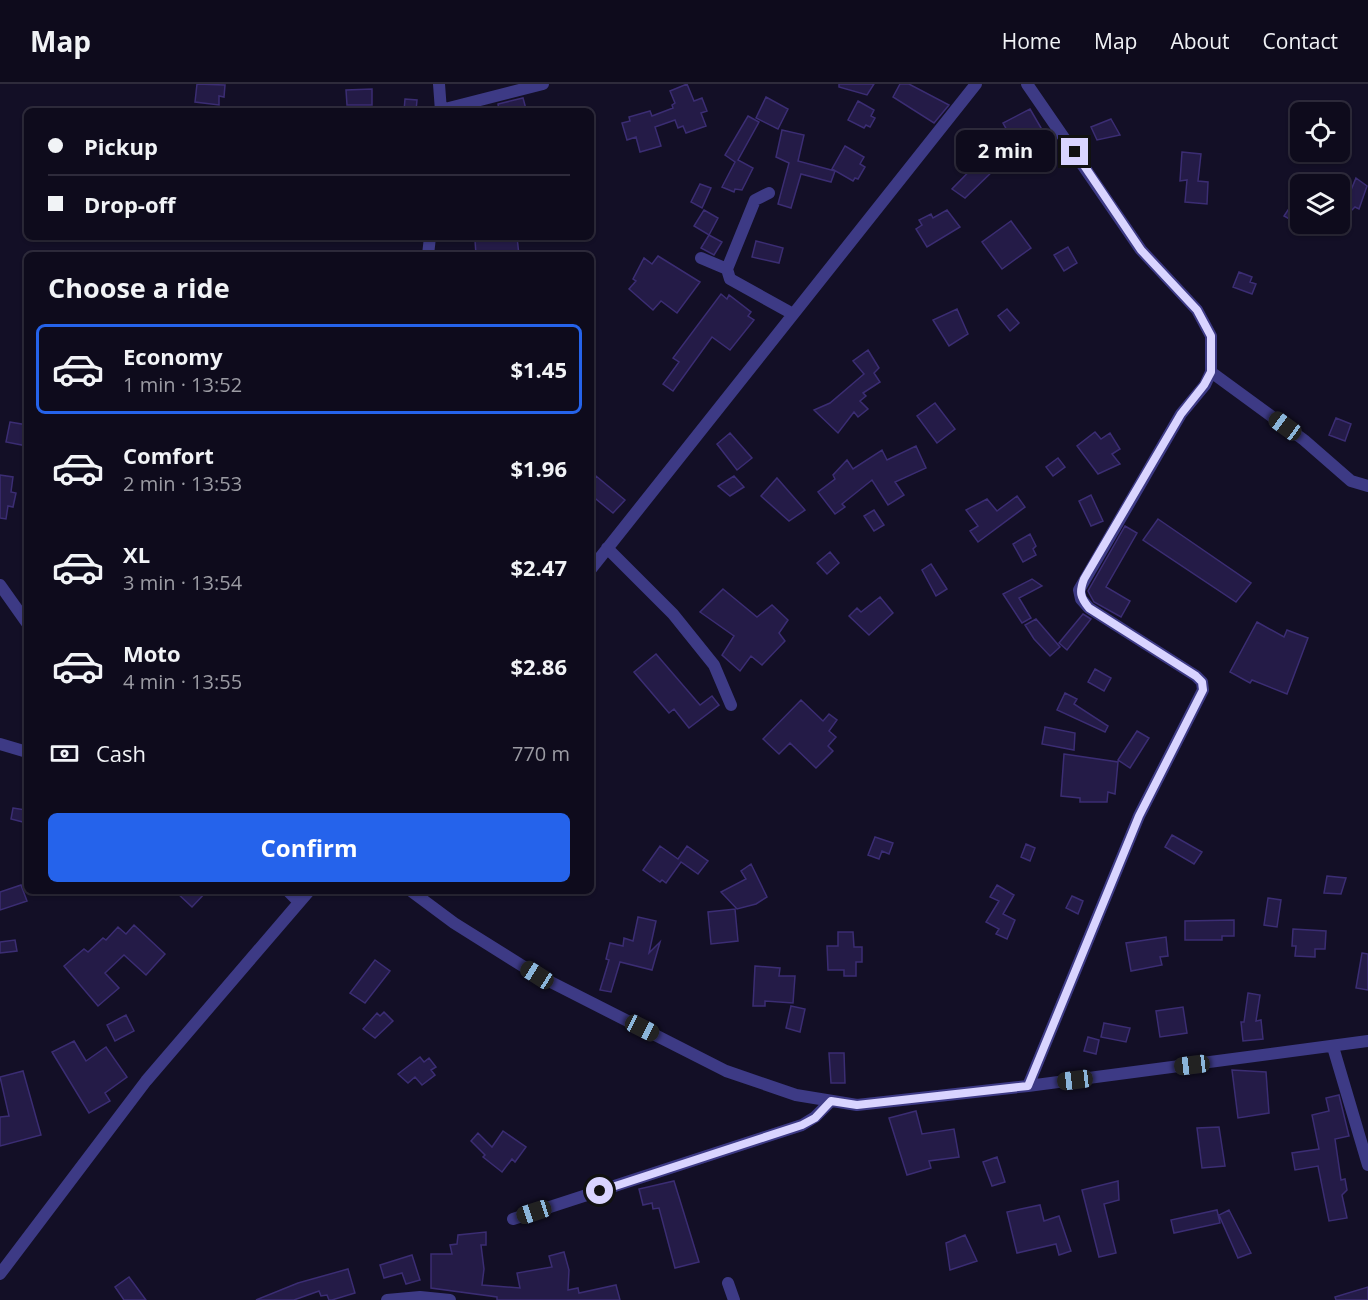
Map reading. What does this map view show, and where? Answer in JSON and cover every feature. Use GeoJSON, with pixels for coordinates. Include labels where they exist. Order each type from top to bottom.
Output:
{"type":"FeatureCollection","features":[{"type":"Feature","properties":{"kind":"street"},"geometry":{"type":"LineString","coordinates":[[439,84],[441,108]]}},
{"type":"Feature","properties":{"kind":"street"},"geometry":{"type":"LineString","coordinates":[[452,108],[543,84]]}},
{"type":"Feature","properties":{"kind":"street"},"geometry":{"type":"LineString","coordinates":[[594,565],[976,84]]}},
{"type":"Feature","properties":{"kind":"street"},"geometry":{"type":"LineString","coordinates":[[1027,84],[1141,250],[1197,310],[1211,336],[1211,372],[1204,385],[1181,414],[1079,590],[1081,599],[1089,608],[1196,676],[1202,682],[1203,690],[1139,816],[1028,1086]]}},
{"type":"Feature","properties":{"kind":"street"},"geometry":{"type":"LineString","coordinates":[[769,193],[755,200],[727,269],[730,279],[793,314]]}},
{"type":"Feature","properties":{"kind":"street"},"geometry":{"type":"LineString","coordinates":[[701,258],[727,269]]}},
{"type":"Feature","properties":{"kind":"street"},"geometry":{"type":"LineString","coordinates":[[1211,372],[1304,440],[1351,481],[1368,486]]}},
{"type":"Feature","properties":{"kind":"street"},"geometry":{"type":"LineString","coordinates":[[607,548],[687,631],[714,665],[731,705]]}},
{"type":"Feature","properties":{"kind":"street"},"geometry":{"type":"LineString","coordinates":[[0,585],[24,619]]}},
{"type":"Feature","properties":{"kind":"street"},"geometry":{"type":"LineString","coordinates":[[0,744],[24,751]]}},
{"type":"Feature","properties":{"kind":"street"},"geometry":{"type":"LineString","coordinates":[[291,894],[298,901]]}},
{"type":"Feature","properties":{"kind":"street"},"geometry":{"type":"LineString","coordinates":[[0,1274],[146,1081],[306,894]]}},
{"type":"Feature","properties":{"kind":"street"},"geometry":{"type":"LineString","coordinates":[[415,894],[454,923],[537,975],[726,1071],[796,1095],[831,1101],[857,1105],[1028,1086],[1368,1041]]}},
{"type":"Feature","properties":{"kind":"street"},"geometry":{"type":"LineString","coordinates":[[1333,1047],[1368,1165]]}},
{"type":"Feature","properties":{"kind":"street"},"geometry":{"type":"LineString","coordinates":[[513,1219],[802,1125],[815,1118],[831,1101]]}},
{"type":"Feature","properties":{"kind":"street"},"geometry":{"type":"LineString","coordinates":[[728,1283],[734,1300]]}},
{"type":"Feature","properties":{"kind":"street"},"geometry":{"type":"LineString","coordinates":[[387,1300],[420,1297],[450,1300]]}},
{"type":"Feature","properties":{"kind":"building"},"geometry":{"type":"Polygon","coordinates":[[[197,84],[225,85],[224,97],[219,96],[219,105],[195,102],[197,84]]]}},
{"type":"Feature","properties":{"kind":"building"},"geometry":{"type":"Polygon","coordinates":[[[687,84],[694,101],[702,98],[707,111],[701,113],[706,126],[686,133],[683,126],[678,128],[675,120],[655,127],[661,146],[640,152],[636,137],[627,140],[622,123],[630,121],[629,117],[650,111],[652,116],[673,108],[672,105],[675,103],[670,91],[687,84]]]}},
{"type":"Feature","properties":{"kind":"building"},"geometry":{"type":"Polygon","coordinates":[[[839,84],[874,84],[867,95],[839,87],[839,84]]]}},
{"type":"Feature","properties":{"kind":"building"},"geometry":{"type":"Polygon","coordinates":[[[900,84],[909,84],[949,105],[934,123],[893,97],[900,84]]]}},
{"type":"Feature","properties":{"kind":"building"},"geometry":{"type":"Polygon","coordinates":[[[372,89],[372,105],[347,105],[346,90],[372,89]]]}},
{"type":"Feature","properties":{"kind":"building"},"geometry":{"type":"Polygon","coordinates":[[[766,97],[788,109],[778,129],[756,118],[766,97]]]}},
{"type":"Feature","properties":{"kind":"building"},"geometry":{"type":"Polygon","coordinates":[[[523,98],[526,108],[499,108],[498,104],[523,98]]]}},
{"type":"Feature","properties":{"kind":"building"},"geometry":{"type":"Polygon","coordinates":[[[405,99],[417,100],[416,108],[404,108],[405,99]]]}},
{"type":"Feature","properties":{"kind":"building"},"geometry":{"type":"Polygon","coordinates":[[[858,101],[874,110],[871,116],[875,118],[870,127],[866,125],[864,128],[848,120],[858,101]]]}},
{"type":"Feature","properties":{"kind":"building"},"geometry":{"type":"Polygon","coordinates":[[[1030,109],[1044,133],[1017,148],[1003,123],[1030,109]]]}},
{"type":"Feature","properties":{"kind":"building"},"geometry":{"type":"Polygon","coordinates":[[[748,116],[759,122],[738,160],[753,168],[742,190],[735,189],[734,192],[722,187],[735,162],[725,155],[748,116]]]}},
{"type":"Feature","properties":{"kind":"building"},"geometry":{"type":"Polygon","coordinates":[[[1111,119],[1120,135],[1097,140],[1091,127],[1111,119]]]}},
{"type":"Feature","properties":{"kind":"building"},"geometry":{"type":"Polygon","coordinates":[[[782,130],[804,135],[798,161],[835,171],[831,182],[801,174],[791,208],[778,204],[789,163],[776,157],[782,130]]]}},
{"type":"Feature","properties":{"kind":"building"},"geometry":{"type":"Polygon","coordinates":[[[845,146],[864,157],[860,164],[865,167],[858,179],[855,178],[853,181],[832,169],[845,146]]]}},
{"type":"Feature","properties":{"kind":"building"},"geometry":{"type":"Polygon","coordinates":[[[988,152],[1000,164],[965,198],[952,189],[988,152]]]}},
{"type":"Feature","properties":{"kind":"building"},"geometry":{"type":"Polygon","coordinates":[[[1182,152],[1201,154],[1198,181],[1208,182],[1207,204],[1185,202],[1187,180],[1180,181],[1182,152]]]}},
{"type":"Feature","properties":{"kind":"building"},"geometry":{"type":"Polygon","coordinates":[[[1356,178],[1367,186],[1359,209],[1355,207],[1350,209],[1350,192],[1356,178]]]}},
{"type":"Feature","properties":{"kind":"building"},"geometry":{"type":"Polygon","coordinates":[[[700,184],[711,188],[702,208],[691,202],[700,184]]]}},
{"type":"Feature","properties":{"kind":"building"},"geometry":{"type":"Polygon","coordinates":[[[1290,207],[1290,219],[1284,216],[1290,207]]]}},
{"type":"Feature","properties":{"kind":"building"},"geometry":{"type":"Polygon","coordinates":[[[704,210],[718,218],[709,235],[694,226],[704,210]]]}},
{"type":"Feature","properties":{"kind":"building"},"geometry":{"type":"Polygon","coordinates":[[[947,210],[960,227],[927,247],[916,229],[922,225],[919,220],[931,214],[933,218],[947,210]]]}},
{"type":"Feature","properties":{"kind":"building"},"geometry":{"type":"Polygon","coordinates":[[[1011,221],[1031,248],[1002,269],[982,242],[1011,221]]]}},
{"type":"Feature","properties":{"kind":"building"},"geometry":{"type":"Polygon","coordinates":[[[709,235],[722,242],[714,255],[701,248],[709,235]]]}},
{"type":"Feature","properties":{"kind":"building"},"geometry":{"type":"Polygon","coordinates":[[[475,240],[517,240],[519,252],[476,252],[475,240]]]}},
{"type":"Feature","properties":{"kind":"building"},"geometry":{"type":"Polygon","coordinates":[[[756,241],[783,248],[779,263],[752,257],[756,241]]]}},
{"type":"Feature","properties":{"kind":"building"},"geometry":{"type":"Polygon","coordinates":[[[1068,247],[1077,263],[1064,271],[1054,255],[1068,247]]]}},
{"type":"Feature","properties":{"kind":"building"},"geometry":{"type":"Polygon","coordinates":[[[658,256],[700,282],[677,313],[661,301],[653,310],[629,289],[636,281],[633,279],[644,258],[652,264],[658,256]]]}},
{"type":"Feature","properties":{"kind":"building"},"geometry":{"type":"Polygon","coordinates":[[[1239,272],[1252,277],[1250,282],[1256,284],[1252,294],[1233,287],[1239,272]]]}},
{"type":"Feature","properties":{"kind":"building"},"geometry":{"type":"Polygon","coordinates":[[[721,294],[727,299],[729,295],[751,312],[748,316],[754,320],[730,350],[712,337],[673,391],[663,384],[679,362],[673,358],[721,294]]]}},
{"type":"Feature","properties":{"kind":"building"},"geometry":{"type":"Polygon","coordinates":[[[957,309],[968,334],[949,346],[933,320],[957,309]]]}},
{"type":"Feature","properties":{"kind":"building"},"geometry":{"type":"Polygon","coordinates":[[[1007,309],[1019,323],[1010,331],[998,316],[1007,309]]]}},
{"type":"Feature","properties":{"kind":"building"},"geometry":{"type":"Polygon","coordinates":[[[868,350],[879,368],[874,373],[880,382],[863,393],[866,396],[860,401],[868,409],[858,417],[854,412],[838,433],[814,410],[830,403],[864,374],[853,361],[868,350]]]}},
{"type":"Feature","properties":{"kind":"building"},"geometry":{"type":"Polygon","coordinates":[[[935,403],[955,429],[937,443],[917,416],[935,403]]]}},
{"type":"Feature","properties":{"kind":"building"},"geometry":{"type":"Polygon","coordinates":[[[1336,418],[1351,424],[1345,441],[1329,435],[1336,418]]]}},
{"type":"Feature","properties":{"kind":"building"},"geometry":{"type":"Polygon","coordinates":[[[10,422],[24,424],[24,445],[6,442],[10,422]]]}},
{"type":"Feature","properties":{"kind":"building"},"geometry":{"type":"Polygon","coordinates":[[[1095,432],[1101,439],[1110,433],[1120,449],[1112,454],[1120,464],[1098,474],[1077,446],[1095,432]]]}},
{"type":"Feature","properties":{"kind":"building"},"geometry":{"type":"Polygon","coordinates":[[[730,433],[752,458],[737,470],[717,444],[730,433]]]}},
{"type":"Feature","properties":{"kind":"building"},"geometry":{"type":"Polygon","coordinates":[[[916,446],[926,468],[895,482],[904,495],[888,505],[872,480],[842,504],[845,507],[835,514],[818,492],[835,479],[833,475],[847,460],[853,469],[882,450],[887,460],[916,446]]]}},
{"type":"Feature","properties":{"kind":"building"},"geometry":{"type":"Polygon","coordinates":[[[1058,458],[1065,467],[1053,476],[1046,467],[1058,458]]]}},
{"type":"Feature","properties":{"kind":"building"},"geometry":{"type":"Polygon","coordinates":[[[0,475],[13,477],[11,492],[16,493],[13,507],[8,506],[6,519],[0,518],[0,475]]]}},
{"type":"Feature","properties":{"kind":"building"},"geometry":{"type":"Polygon","coordinates":[[[596,476],[625,500],[613,513],[594,497],[596,476]]]}},
{"type":"Feature","properties":{"kind":"building"},"geometry":{"type":"Polygon","coordinates":[[[734,476],[744,487],[730,496],[718,486],[734,476]]]}},
{"type":"Feature","properties":{"kind":"building"},"geometry":{"type":"Polygon","coordinates":[[[777,478],[805,510],[789,521],[761,496],[777,478]]]}},
{"type":"Feature","properties":{"kind":"building"},"geometry":{"type":"Polygon","coordinates":[[[1091,495],[1103,521],[1091,526],[1079,501],[1091,495]]]}},
{"type":"Feature","properties":{"kind":"building"},"geometry":{"type":"Polygon","coordinates":[[[1017,496],[1025,507],[978,542],[970,531],[978,526],[966,510],[987,499],[997,511],[1017,496]]]}},
{"type":"Feature","properties":{"kind":"building"},"geometry":{"type":"Polygon","coordinates":[[[874,510],[884,525],[874,531],[864,516],[874,510]]]}},
{"type":"Feature","properties":{"kind":"building"},"geometry":{"type":"Polygon","coordinates":[[[1158,519],[1251,583],[1236,602],[1143,540],[1158,519]]]}},
{"type":"Feature","properties":{"kind":"building"},"geometry":{"type":"Polygon","coordinates":[[[1125,526],[1137,533],[1106,587],[1130,601],[1121,617],[1094,602],[1088,591],[1125,526]]]}},
{"type":"Feature","properties":{"kind":"building"},"geometry":{"type":"Polygon","coordinates":[[[1030,534],[1036,546],[1033,549],[1036,555],[1023,562],[1013,544],[1030,534]]]}},
{"type":"Feature","properties":{"kind":"building"},"geometry":{"type":"Polygon","coordinates":[[[830,552],[839,563],[827,574],[817,563],[830,552]]]}},
{"type":"Feature","properties":{"kind":"building"},"geometry":{"type":"Polygon","coordinates":[[[931,564],[947,589],[936,596],[922,570],[931,564]]]}},
{"type":"Feature","properties":{"kind":"building"},"geometry":{"type":"Polygon","coordinates":[[[1032,579],[1042,586],[1019,598],[1031,618],[1022,623],[1003,594],[1032,579]]]}},
{"type":"Feature","properties":{"kind":"building"},"geometry":{"type":"Polygon","coordinates":[[[723,589],[757,617],[772,605],[788,620],[779,633],[785,641],[762,665],[751,656],[740,671],[722,655],[734,636],[700,612],[723,589]]]}},
{"type":"Feature","properties":{"kind":"building"},"geometry":{"type":"Polygon","coordinates":[[[880,597],[893,613],[869,635],[849,616],[857,608],[861,612],[880,597]]]}},
{"type":"Feature","properties":{"kind":"building"},"geometry":{"type":"Polygon","coordinates":[[[1083,614],[1091,619],[1067,650],[1059,643],[1083,614]]]}},
{"type":"Feature","properties":{"kind":"building"},"geometry":{"type":"Polygon","coordinates":[[[1036,619],[1060,647],[1050,656],[1025,625],[1036,619]]]}},
{"type":"Feature","properties":{"kind":"building"},"geometry":{"type":"Polygon","coordinates":[[[1257,622],[1284,637],[1287,630],[1308,638],[1287,694],[1252,680],[1250,683],[1230,672],[1257,622]]]}},
{"type":"Feature","properties":{"kind":"building"},"geometry":{"type":"Polygon","coordinates":[[[656,654],[700,705],[712,696],[719,705],[689,728],[674,709],[669,713],[634,672],[656,654]]]}},
{"type":"Feature","properties":{"kind":"building"},"geometry":{"type":"Polygon","coordinates":[[[1095,669],[1111,678],[1104,691],[1088,682],[1095,669]]]}},
{"type":"Feature","properties":{"kind":"building"},"geometry":{"type":"Polygon","coordinates":[[[1065,693],[1077,699],[1074,704],[1108,726],[1105,732],[1057,710],[1065,693]]]}},
{"type":"Feature","properties":{"kind":"building"},"geometry":{"type":"Polygon","coordinates":[[[801,700],[823,721],[829,714],[837,720],[829,731],[836,737],[828,746],[833,751],[816,768],[790,743],[779,754],[763,739],[801,700]]]}},
{"type":"Feature","properties":{"kind":"building"},"geometry":{"type":"Polygon","coordinates":[[[1045,727],[1075,733],[1074,750],[1042,744],[1045,727]]]}},
{"type":"Feature","properties":{"kind":"building"},"geometry":{"type":"Polygon","coordinates":[[[1137,731],[1149,738],[1130,768],[1118,760],[1137,731]]]}},
{"type":"Feature","properties":{"kind":"building"},"geometry":{"type":"Polygon","coordinates":[[[1064,754],[1118,762],[1115,794],[1108,792],[1107,802],[1080,802],[1080,798],[1061,796],[1064,754]]]}},
{"type":"Feature","properties":{"kind":"building"},"geometry":{"type":"Polygon","coordinates":[[[13,808],[24,810],[23,822],[11,819],[13,808]]]}},
{"type":"Feature","properties":{"kind":"building"},"geometry":{"type":"Polygon","coordinates":[[[1172,835],[1202,852],[1194,864],[1165,847],[1172,835]]]}},
{"type":"Feature","properties":{"kind":"building"},"geometry":{"type":"Polygon","coordinates":[[[875,837],[893,843],[889,854],[882,851],[879,859],[868,855],[875,837]]]}},
{"type":"Feature","properties":{"kind":"building"},"geometry":{"type":"Polygon","coordinates":[[[1026,844],[1035,848],[1030,861],[1021,857],[1026,844]]]}},
{"type":"Feature","properties":{"kind":"building"},"geometry":{"type":"Polygon","coordinates":[[[660,846],[678,859],[687,846],[708,861],[698,874],[681,862],[666,883],[662,880],[660,882],[643,870],[660,846]]]}},
{"type":"Feature","properties":{"kind":"building"},"geometry":{"type":"Polygon","coordinates":[[[751,864],[767,897],[756,904],[737,909],[721,892],[746,879],[741,871],[751,864]]]}},
{"type":"Feature","properties":{"kind":"building"},"geometry":{"type":"Polygon","coordinates":[[[1327,876],[1346,878],[1341,894],[1324,893],[1327,876]]]}},
{"type":"Feature","properties":{"kind":"building"},"geometry":{"type":"Polygon","coordinates":[[[21,885],[27,901],[0,910],[0,892],[21,885]]]}},
{"type":"Feature","properties":{"kind":"building"},"geometry":{"type":"Polygon","coordinates":[[[997,885],[1014,895],[1003,914],[1015,920],[1007,939],[996,934],[999,929],[986,922],[999,901],[990,897],[997,885]]]}},
{"type":"Feature","properties":{"kind":"building"},"geometry":{"type":"Polygon","coordinates":[[[178,894],[204,894],[192,907],[178,894]]]}},
{"type":"Feature","properties":{"kind":"building"},"geometry":{"type":"Polygon","coordinates":[[[1072,896],[1083,901],[1078,914],[1066,908],[1072,896]]]}},
{"type":"Feature","properties":{"kind":"building"},"geometry":{"type":"Polygon","coordinates":[[[1268,898],[1281,900],[1277,927],[1264,925],[1268,898]]]}},
{"type":"Feature","properties":{"kind":"building"},"geometry":{"type":"Polygon","coordinates":[[[735,909],[738,941],[711,944],[708,912],[735,909]]]}},
{"type":"Feature","properties":{"kind":"building"},"geometry":{"type":"Polygon","coordinates":[[[638,917],[656,921],[649,953],[660,942],[652,970],[620,962],[611,992],[600,990],[609,960],[606,959],[610,943],[623,946],[624,938],[633,941],[638,917]]]}},
{"type":"Feature","properties":{"kind":"building"},"geometry":{"type":"Polygon","coordinates":[[[1234,920],[1234,936],[1222,936],[1222,940],[1185,940],[1185,921],[1234,920]]]}},
{"type":"Feature","properties":{"kind":"building"},"geometry":{"type":"Polygon","coordinates":[[[134,925],[165,954],[146,975],[124,955],[105,973],[119,988],[98,1006],[64,966],[84,949],[88,952],[103,938],[106,940],[118,927],[126,934],[134,925]]]}},
{"type":"Feature","properties":{"kind":"building"},"geometry":{"type":"Polygon","coordinates":[[[1293,929],[1326,931],[1325,949],[1315,949],[1315,957],[1295,956],[1296,946],[1292,946],[1293,929]]]}},
{"type":"Feature","properties":{"kind":"building"},"geometry":{"type":"Polygon","coordinates":[[[838,932],[853,932],[854,947],[862,947],[862,962],[856,962],[856,976],[844,976],[844,970],[828,970],[827,946],[838,946],[838,932]]]}},
{"type":"Feature","properties":{"kind":"building"},"geometry":{"type":"Polygon","coordinates":[[[1166,937],[1168,956],[1160,957],[1162,965],[1131,971],[1126,943],[1166,937]]]}},
{"type":"Feature","properties":{"kind":"building"},"geometry":{"type":"Polygon","coordinates":[[[15,940],[17,951],[0,953],[0,942],[15,940]]]}},
{"type":"Feature","properties":{"kind":"building"},"geometry":{"type":"Polygon","coordinates":[[[1362,953],[1368,954],[1368,990],[1356,988],[1362,953]]]}},
{"type":"Feature","properties":{"kind":"building"},"geometry":{"type":"Polygon","coordinates":[[[375,960],[390,971],[365,1003],[350,993],[375,960]]]}},
{"type":"Feature","properties":{"kind":"building"},"geometry":{"type":"Polygon","coordinates":[[[755,966],[780,968],[779,976],[795,976],[793,1003],[765,1001],[765,1006],[753,1006],[755,966]]]}},
{"type":"Feature","properties":{"kind":"building"},"geometry":{"type":"Polygon","coordinates":[[[1248,993],[1260,995],[1256,1021],[1261,1020],[1263,1039],[1243,1041],[1241,1022],[1244,1022],[1248,993]]]}},
{"type":"Feature","properties":{"kind":"building"},"geometry":{"type":"Polygon","coordinates":[[[791,1006],[805,1009],[800,1032],[786,1028],[791,1006]]]}},
{"type":"Feature","properties":{"kind":"building"},"geometry":{"type":"Polygon","coordinates":[[[1183,1007],[1187,1033],[1160,1037],[1156,1011],[1183,1007]]]}},
{"type":"Feature","properties":{"kind":"building"},"geometry":{"type":"Polygon","coordinates":[[[384,1012],[393,1021],[375,1038],[363,1029],[377,1013],[380,1016],[384,1012]]]}},
{"type":"Feature","properties":{"kind":"building"},"geometry":{"type":"Polygon","coordinates":[[[126,1015],[134,1031],[115,1041],[107,1025],[126,1015]]]}},
{"type":"Feature","properties":{"kind":"building"},"geometry":{"type":"Polygon","coordinates":[[[1104,1023],[1130,1028],[1126,1042],[1101,1037],[1104,1023]]]}},
{"type":"Feature","properties":{"kind":"building"},"geometry":{"type":"Polygon","coordinates":[[[1088,1037],[1099,1040],[1096,1054],[1084,1051],[1088,1037]]]}},
{"type":"Feature","properties":{"kind":"building"},"geometry":{"type":"Polygon","coordinates":[[[74,1041],[86,1061],[106,1047],[127,1077],[105,1093],[110,1101],[89,1113],[52,1052],[74,1041]]]}},
{"type":"Feature","properties":{"kind":"building"},"geometry":{"type":"Polygon","coordinates":[[[829,1053],[844,1053],[845,1083],[831,1083],[829,1053]]]}},
{"type":"Feature","properties":{"kind":"building"},"geometry":{"type":"Polygon","coordinates":[[[420,1057],[424,1062],[429,1058],[436,1067],[431,1070],[435,1075],[422,1085],[415,1077],[408,1083],[398,1074],[420,1057]]]}},
{"type":"Feature","properties":{"kind":"building"},"geometry":{"type":"Polygon","coordinates":[[[1232,1070],[1266,1072],[1269,1113],[1238,1118],[1232,1070]]]}},
{"type":"Feature","properties":{"kind":"building"},"geometry":{"type":"Polygon","coordinates":[[[23,1071],[41,1135],[0,1146],[0,1117],[9,1116],[0,1077],[23,1071]]]}},
{"type":"Feature","properties":{"kind":"building"},"geometry":{"type":"Polygon","coordinates":[[[1339,1095],[1349,1136],[1335,1139],[1341,1180],[1345,1179],[1347,1190],[1342,1195],[1347,1218],[1329,1221],[1318,1166],[1295,1170],[1292,1153],[1319,1149],[1312,1115],[1329,1111],[1326,1098],[1339,1095]]]}},
{"type":"Feature","properties":{"kind":"building"},"geometry":{"type":"Polygon","coordinates":[[[916,1111],[922,1134],[954,1129],[959,1157],[929,1161],[931,1168],[907,1175],[889,1118],[916,1111]]]}},
{"type":"Feature","properties":{"kind":"building"},"geometry":{"type":"Polygon","coordinates":[[[1219,1127],[1225,1166],[1202,1168],[1197,1128],[1219,1127]]]}},
{"type":"Feature","properties":{"kind":"building"},"geometry":{"type":"Polygon","coordinates":[[[503,1131],[526,1147],[515,1162],[512,1159],[502,1172],[483,1157],[485,1155],[471,1141],[478,1133],[492,1147],[503,1131]]]}},
{"type":"Feature","properties":{"kind":"building"},"geometry":{"type":"Polygon","coordinates":[[[997,1157],[1005,1182],[992,1186],[983,1162],[997,1157]]]}},
{"type":"Feature","properties":{"kind":"building"},"geometry":{"type":"Polygon","coordinates":[[[674,1181],[699,1262],[675,1268],[659,1208],[653,1209],[652,1203],[643,1205],[639,1189],[674,1181]]]}},
{"type":"Feature","properties":{"kind":"building"},"geometry":{"type":"Polygon","coordinates":[[[1118,1181],[1119,1200],[1104,1204],[1116,1253],[1099,1257],[1082,1190],[1118,1181]]]}},
{"type":"Feature","properties":{"kind":"building"},"geometry":{"type":"Polygon","coordinates":[[[1040,1205],[1044,1221],[1059,1216],[1071,1251],[1059,1255],[1056,1244],[1017,1253],[1007,1212],[1040,1205]]]}},
{"type":"Feature","properties":{"kind":"building"},"geometry":{"type":"Polygon","coordinates":[[[1217,1210],[1220,1223],[1174,1233],[1171,1220],[1217,1210]]]}},
{"type":"Feature","properties":{"kind":"building"},"geometry":{"type":"Polygon","coordinates":[[[1229,1210],[1251,1253],[1238,1258],[1219,1215],[1229,1210]]]}},
{"type":"Feature","properties":{"kind":"building"},"geometry":{"type":"Polygon","coordinates":[[[486,1232],[486,1245],[481,1245],[484,1269],[482,1285],[520,1288],[517,1273],[552,1267],[549,1256],[564,1252],[569,1270],[568,1290],[578,1288],[579,1293],[616,1285],[620,1300],[497,1300],[497,1297],[431,1288],[431,1254],[452,1254],[450,1245],[457,1244],[458,1235],[486,1232]]]}},
{"type":"Feature","properties":{"kind":"building"},"geometry":{"type":"Polygon","coordinates":[[[965,1235],[977,1261],[950,1270],[946,1243],[965,1235]]]}},
{"type":"Feature","properties":{"kind":"building"},"geometry":{"type":"Polygon","coordinates":[[[412,1255],[420,1280],[406,1284],[402,1273],[384,1278],[380,1265],[412,1255]]]}},
{"type":"Feature","properties":{"kind":"building"},"geometry":{"type":"Polygon","coordinates":[[[348,1269],[355,1293],[332,1300],[329,1300],[327,1295],[321,1296],[319,1291],[294,1300],[256,1300],[298,1283],[348,1269]]]}},
{"type":"Feature","properties":{"kind":"building"},"geometry":{"type":"Polygon","coordinates":[[[129,1277],[146,1300],[124,1300],[115,1287],[129,1277]]]}},
{"type":"Feature","properties":{"kind":"building"},"geometry":{"type":"Polygon","coordinates":[[[1368,1287],[1368,1300],[1336,1300],[1335,1297],[1368,1287]]]}},
{"type":"Feature","properties":{"kind":"route"},"geometry":{"type":"LineString","coordinates":[[600,1191],[802,1125],[815,1118],[831,1101],[857,1105],[1028,1086],[1139,816],[1203,690],[1202,682],[1196,676],[1089,608],[1081,599],[1079,590],[1084,579],[1181,414],[1204,385],[1211,372],[1211,336],[1197,310],[1141,250],[1075,152]]}}]}
